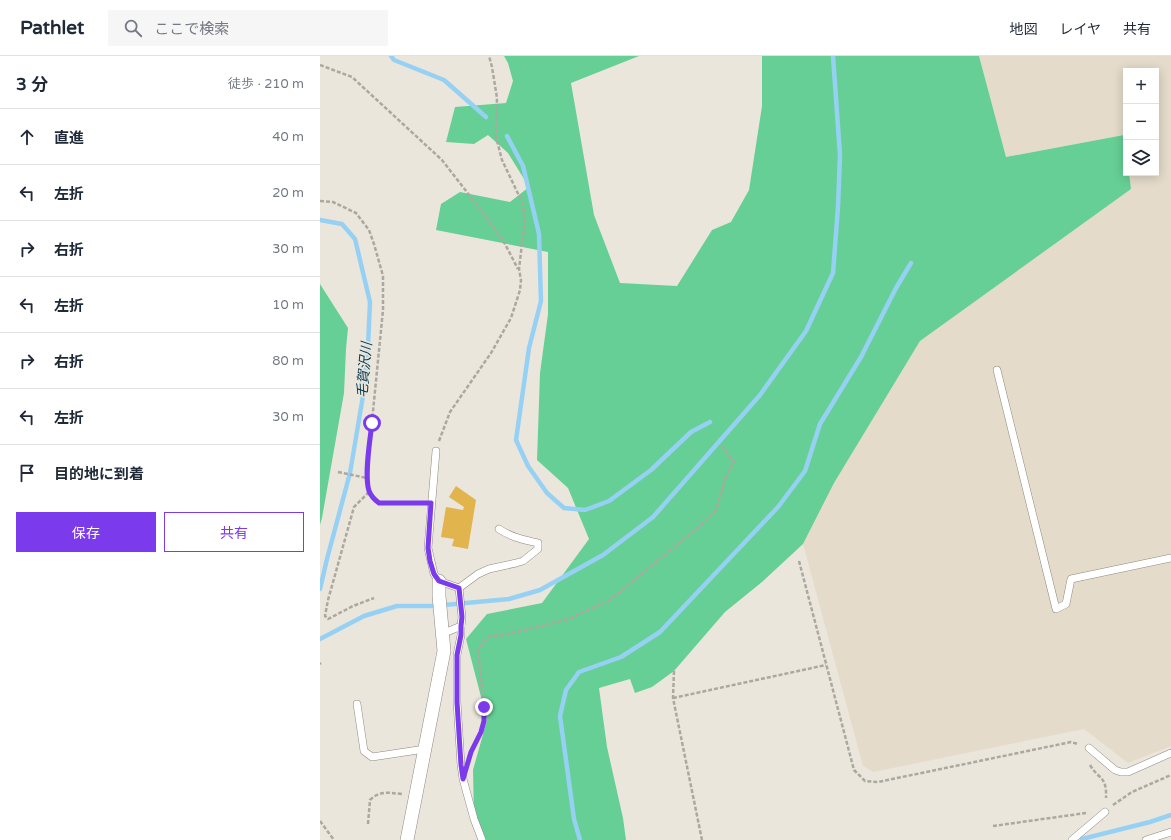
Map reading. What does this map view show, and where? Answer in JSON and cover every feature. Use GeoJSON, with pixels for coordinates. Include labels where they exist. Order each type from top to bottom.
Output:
{"type":"FeatureCollection","features":[{"type":"Feature","properties":{"kind":"street"},"geometry":{"type":"LineString","coordinates":[[407,840],[444,651],[439,581]]}},
{"type":"Feature","properties":{"kind":"lane"},"geometry":{"type":"LineString","coordinates":[[997,370],[1056,609],[1066,604],[1071,579],[1171,558]]}},
{"type":"Feature","properties":{"kind":"lane"},"geometry":{"type":"LineString","coordinates":[[436,451],[428,548],[434,574],[439,581],[459,588]]}},
{"type":"Feature","properties":{"kind":"lane"},"geometry":{"type":"LineString","coordinates":[[459,588],[478,574],[489,569],[516,564],[523,561],[538,549],[538,543],[516,538],[499,529]]}},
{"type":"Feature","properties":{"kind":"lane"},"geometry":{"type":"LineString","coordinates":[[459,588],[462,615],[461,635],[457,655],[457,702],[461,765],[463,779],[472,812],[482,840]]}},
{"type":"Feature","properties":{"kind":"lane"},"geometry":{"type":"LineString","coordinates":[[442,634],[461,626]]}},
{"type":"Feature","properties":{"kind":"lane"},"geometry":{"type":"LineString","coordinates":[[357,704],[364,751],[372,757],[425,749]]}},
{"type":"Feature","properties":{"kind":"lane"},"geometry":{"type":"LineString","coordinates":[[1089,748],[1115,770],[1121,772],[1128,772],[1171,753]]}},
{"type":"Feature","properties":{"kind":"lane"},"geometry":{"type":"LineString","coordinates":[[1072,840],[1104,813]]}},
{"type":"Feature","properties":{"kind":"lane"},"geometry":{"type":"LineString","coordinates":[[1146,840],[1171,832]]}},
{"type":"Feature","properties":{"kind":"path"},"geometry":{"type":"LineString","coordinates":[[436,451],[450,412],[511,318],[520,290],[521,280],[519,269],[525,218],[522,202],[502,160],[496,137],[497,98],[489,56]]}},
{"type":"Feature","properties":{"kind":"path"},"geometry":{"type":"LineString","coordinates":[[320,65],[352,77],[442,160],[484,214],[505,244],[519,269]]}},
{"type":"Feature","properties":{"kind":"path"},"geometry":{"type":"LineString","coordinates":[[320,200],[332,202],[356,213],[369,230],[384,276],[383,310],[367,478],[369,492],[374,500],[379,503],[431,503]]}},
{"type":"Feature","properties":{"kind":"path"},"geometry":{"type":"LineString","coordinates":[[471,752],[481,732],[484,721],[478,651],[484,641],[491,636],[503,635],[571,618],[610,600],[716,510],[725,479],[734,462],[722,446]]}},
{"type":"Feature","properties":{"kind":"path"},"geometry":{"type":"LineString","coordinates":[[338,472],[367,478]]}},
{"type":"Feature","properties":{"kind":"path"},"geometry":{"type":"LineString","coordinates":[[369,492],[354,507],[328,600],[325,616],[328,618],[374,598]]}},
{"type":"Feature","properties":{"kind":"path"},"geometry":{"type":"LineString","coordinates":[[799,561],[854,770],[864,781],[878,782],[1071,742],[1089,748],[1089,762],[1094,771],[1103,780],[1106,798]]}},
{"type":"Feature","properties":{"kind":"path"},"geometry":{"type":"LineString","coordinates":[[674,698],[826,665]]}},
{"type":"Feature","properties":{"kind":"path"},"geometry":{"type":"LineString","coordinates":[[674,671],[674,698],[702,840]]}},
{"type":"Feature","properties":{"kind":"path"},"geometry":{"type":"LineString","coordinates":[[993,826],[1088,813],[1104,813],[1132,792],[1171,775]]}},
{"type":"Feature","properties":{"kind":"path"},"geometry":{"type":"LineString","coordinates":[[368,824],[370,800],[375,795],[386,792],[402,794]]}},
{"type":"Feature","properties":{"kind":"path"},"geometry":{"type":"LineString","coordinates":[[320,821],[334,840]]}},
{"type":"Feature","properties":{"kind":"shaded area"},"geometry":{"type":"Polygon","coordinates":[[[979,56],[1171,56],[1171,746],[1128,763],[1084,729],[873,772],[863,766],[803,544],[834,483],[920,341],[1131,189],[1129,176],[1159,176],[1159,68],[1123,68],[1123,135],[1006,157],[979,56]]]}},
{"type":"Feature","properties":{"kind":"green space"},"geometry":{"type":"Polygon","coordinates":[[[504,56],[639,56],[571,83],[594,215],[620,283],[677,286],[712,230],[731,222],[749,190],[762,106],[762,56],[979,56],[1006,157],[1123,135],[1123,176],[1129,176],[1131,189],[920,341],[834,483],[803,544],[762,582],[725,612],[674,671],[652,687],[635,693],[630,679],[599,688],[607,747],[623,818],[626,840],[482,840],[474,819],[473,770],[487,720],[466,639],[487,614],[542,603],[589,539],[568,488],[537,460],[540,373],[548,314],[548,252],[436,230],[441,204],[460,192],[510,202],[529,187],[508,153],[488,135],[474,144],[446,142],[455,107],[506,103],[513,81],[508,63],[504,56]]]}},
{"type":"Feature","properties":{"kind":"green space"},"geometry":{"type":"Polygon","coordinates":[[[320,284],[348,328],[344,393],[320,525],[320,284]]]}},
{"type":"Feature","properties":{"kind":"building"},"geometry":{"type":"Polygon","coordinates":[[[456,486],[476,500],[468,549],[452,546],[454,539],[441,537],[446,507],[463,510],[464,507],[449,497],[456,486]]]}},
{"type":"Feature","properties":{"kind":"waterway"},"geometry":{"type":"LineString","coordinates":[[391,56],[394,60],[444,80],[486,117]]}},
{"type":"Feature","properties":{"kind":"waterway"},"geometry":{"type":"LineString","coordinates":[[320,639],[364,616],[397,606],[434,606],[509,599],[540,590],[603,555],[653,517],[760,395],[806,331],[833,273],[840,155],[833,56]]}},
{"type":"Feature","properties":{"kind":"waterway"},"geometry":{"type":"LineString","coordinates":[[507,136],[523,166],[539,234],[541,301],[529,348],[516,440],[528,466],[547,493],[564,508],[585,510],[609,501],[651,470],[691,432],[710,422]]}},
{"type":"Feature","properties":{"kind":"waterway","name":"毛賀沢川"},"geometry":{"type":"LineString","coordinates":[[320,220],[342,224],[355,239],[370,302],[364,390],[350,473],[320,589]]}},
{"type":"Feature","properties":{"kind":"waterway"},"geometry":{"type":"LineString","coordinates":[[580,840],[574,819],[560,716],[566,690],[579,672],[621,657],[660,632],[778,507],[805,471],[820,424],[861,357],[896,288],[911,263]]}},
{"type":"Feature","properties":{"kind":"waterway"},"geometry":{"type":"LineString","coordinates":[[1082,839],[1150,822],[1171,815]]}},
{"type":"Feature","properties":{"kind":"route"},"geometry":{"type":"LineString","coordinates":[[372,423],[368,472],[369,492],[374,500],[379,503],[431,503],[428,548],[434,574],[439,581],[459,588],[462,617],[461,635],[457,655],[457,702],[463,779],[471,752],[481,732],[484,721],[484,707]]}}]}
